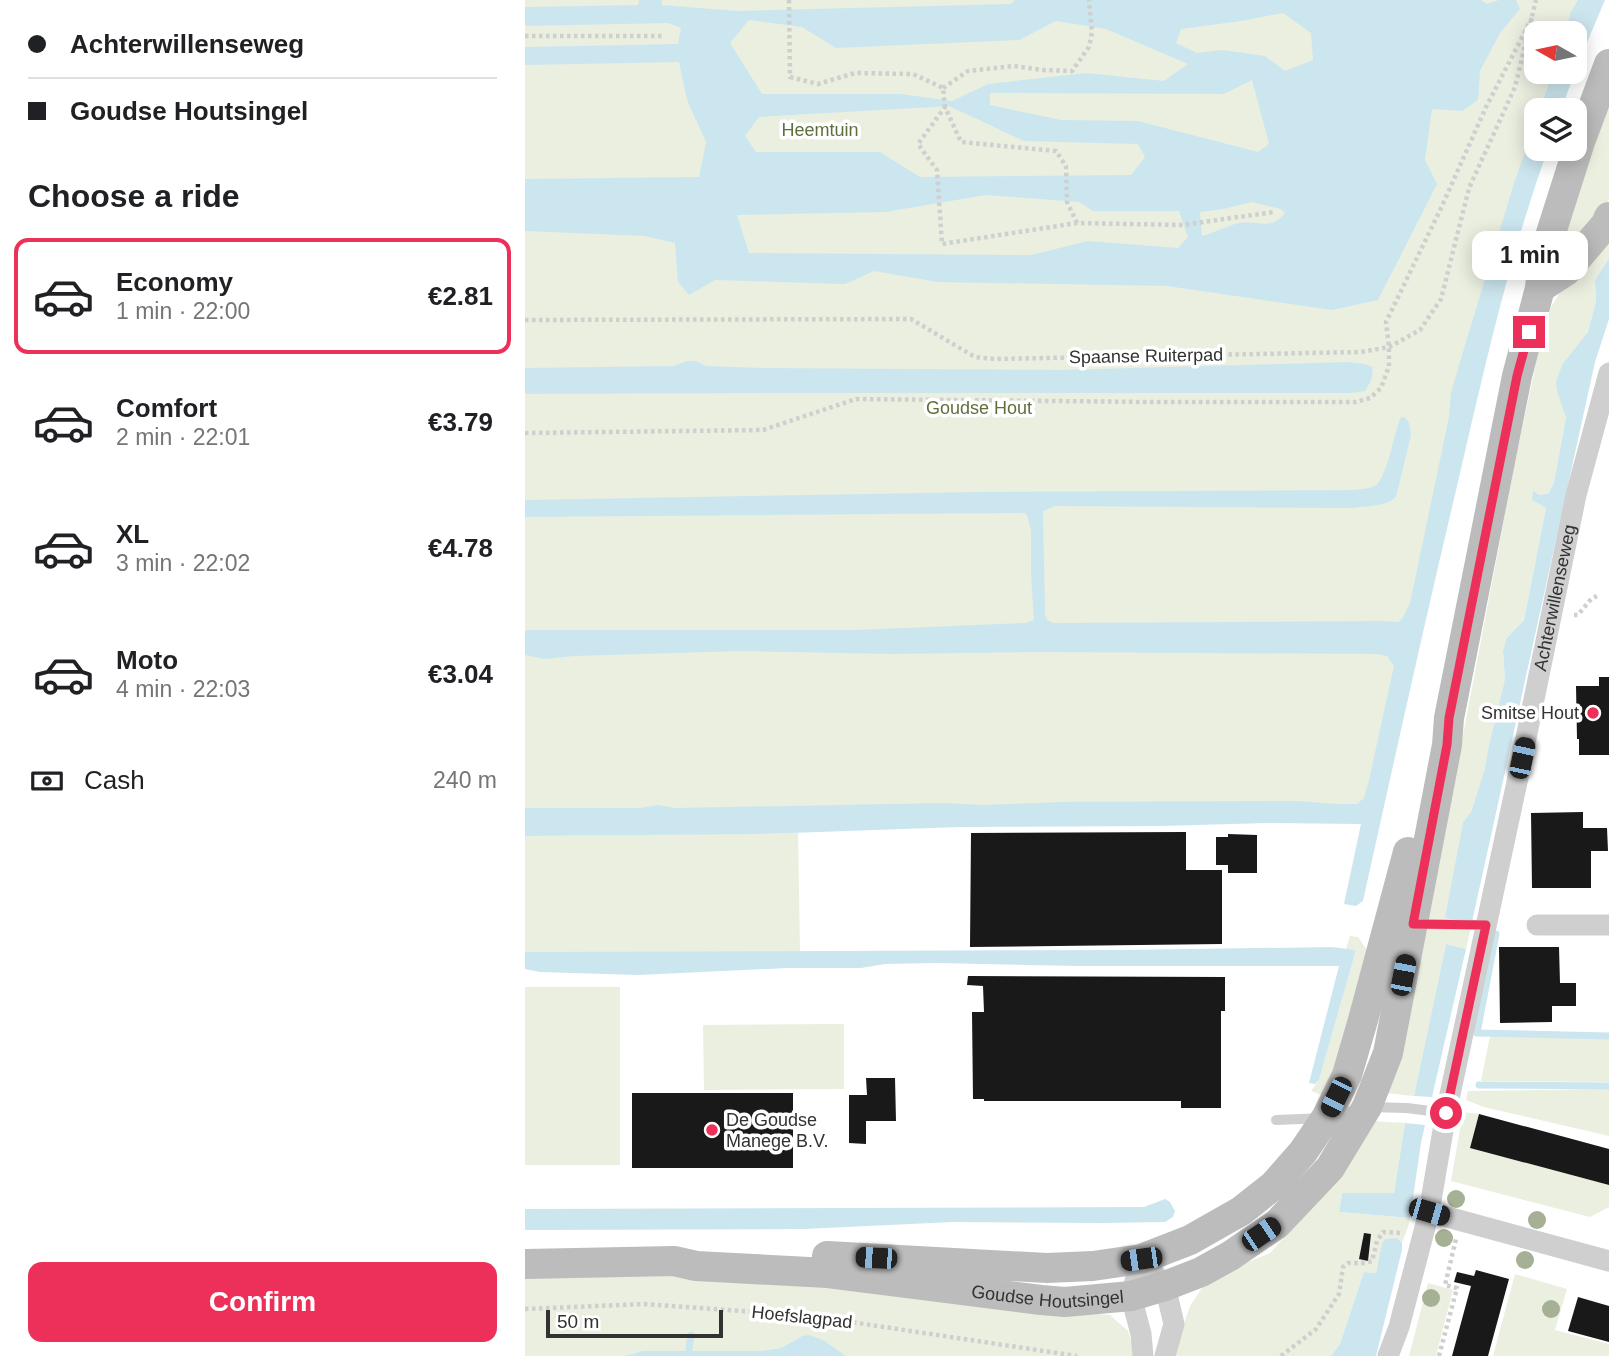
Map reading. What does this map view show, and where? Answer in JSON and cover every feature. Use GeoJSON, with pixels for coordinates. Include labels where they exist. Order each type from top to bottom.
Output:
{"type":"FeatureCollection","features":[{"type":"Feature","properties":{"kind":"main road","name":"Goudse Houtsingel"},"geometry":{"type":"LineString","coordinates":[[525,1264],[674,1261],[696,1266],[828,1273],[1065,1302],[1131,1296],[1201,1272],[1230,1256],[1277,1224],[1330,1168],[1367,1107],[1388,1053],[1447,745],[1449,718],[1517,376],[1540,288],[1543,258],[1580,142],[1609,64]]}},
{"type":"Feature","properties":{"kind":"main road"},"geometry":{"type":"LineString","coordinates":[[1540,288],[1566,271],[1609,217]]}},
{"type":"Feature","properties":{"kind":"main road","name":"Goudse Houtsingel"},"geometry":{"type":"LineString","coordinates":[[674,1261],[692,1254],[769,1253],[1047,1268],[1093,1266],[1141,1259],[1190,1240],[1241,1211],[1274,1185],[1303,1152],[1326,1118],[1349,1067],[1436,746],[1449,718]]}},
{"type":"Feature","properties":{"kind":"street","name":"Achterwillenseweg"},"geometry":{"type":"LineString","coordinates":[[1388,1356],[1399,1327],[1429,1212],[1440,1112],[1486,925],[1576,495],[1609,373]]}},
{"type":"Feature","properties":{"kind":"street"},"geometry":{"type":"LineString","coordinates":[[1537,925],[1609,925]]}},
{"type":"Feature","properties":{"kind":"street"},"geometry":{"type":"LineString","coordinates":[[1429,1212],[1609,1261]]}},
{"type":"Feature","properties":{"kind":"street"},"geometry":{"type":"LineString","coordinates":[[1141,1259],[1165,1286],[1174,1324],[1165,1356]]}},
{"type":"Feature","properties":{"kind":"street"},"geometry":{"type":"LineString","coordinates":[[1141,1259],[1131,1296],[1141,1334],[1143,1356]]}},
{"type":"Feature","properties":{"kind":"lane"},"geometry":{"type":"LineString","coordinates":[[1413,924],[1486,925]]}},
{"type":"Feature","properties":{"kind":"lane"},"geometry":{"type":"LineString","coordinates":[[1276,1120],[1326,1118],[1367,1107],[1440,1112]]}},
{"type":"Feature","properties":{"kind":"path"},"geometry":{"type":"LineString","coordinates":[[943,88],[968,71],[1014,66],[1072,71],[1089,47],[1092,32],[1089,0]]}},
{"type":"Feature","properties":{"kind":"path","name":"Spaanse Ruiterpad"},"geometry":{"type":"LineString","coordinates":[[525,320],[911,319],[975,357],[993,359],[1361,352],[1389,347],[1420,330],[1441,299],[1469,188],[1515,86],[1536,0]]}},
{"type":"Feature","properties":{"kind":"path"},"geometry":{"type":"LineString","coordinates":[[789,1],[790,76],[818,85],[855,73],[913,74],[943,88]]}},
{"type":"Feature","properties":{"kind":"path"},"geometry":{"type":"LineString","coordinates":[[525,433],[763,430],[856,398],[1356,402],[1370,398],[1381,388],[1389,366],[1386,322],[1486,107],[1532,18]]}},
{"type":"Feature","properties":{"kind":"path"},"geometry":{"type":"LineString","coordinates":[[525,36],[662,36]]}},
{"type":"Feature","properties":{"kind":"path"},"geometry":{"type":"LineString","coordinates":[[943,88],[945,107],[961,142],[1056,151],[1066,166],[1067,202],[1077,223]]}},
{"type":"Feature","properties":{"kind":"path"},"geometry":{"type":"LineString","coordinates":[[945,107],[918,144],[937,170],[942,244],[1077,223],[1182,225],[1274,212]]}},
{"type":"Feature","properties":{"kind":"path"},"geometry":{"type":"LineString","coordinates":[[1439,1356],[1457,1288],[1445,1285],[1461,1221]]}},
{"type":"Feature","properties":{"kind":"path"},"geometry":{"type":"LineString","coordinates":[[1281,1356],[1316,1329],[1339,1294],[1343,1267],[1348,1263],[1372,1261],[1377,1241],[1383,1232],[1395,1231],[1423,1236]]}},
{"type":"Feature","properties":{"kind":"path","name":"Hoefslagpad"},"geometry":{"type":"LineString","coordinates":[[525,1309],[644,1304],[811,1316],[1076,1356]]}},
{"type":"Feature","properties":{"kind":"green space","name":"Goudse Hout"},"geometry":{"type":"Polygon","coordinates":[[[525,0],[1597,0],[1583,21],[1524,21],[1524,84],[1562,84],[1556,98],[1524,98],[1524,161],[1532,161],[1372,812],[525,823],[525,0]]]}},
{"type":"Feature","properties":{"kind":"green space"},"geometry":{"type":"Polygon","coordinates":[[[1609,82],[1609,199],[1596,227],[1562,262],[1550,257],[1582,161],[1587,161],[1587,147],[1609,82]]]}},
{"type":"Feature","properties":{"kind":"green space"},"geometry":{"type":"Polygon","coordinates":[[[1609,232],[1609,258],[1595,280],[1596,301],[1588,332],[1563,363],[1562,404],[1566,418],[1554,482],[1549,493],[1540,495],[1533,491],[1546,508],[1524,620],[1506,639],[1503,651],[1505,679],[1485,768],[1471,812],[1463,822],[1446,917],[1472,922],[1466,949],[1446,944],[1414,1096],[1385,1093],[1415,988],[1513,472],[1542,335],[1551,307],[1566,283],[1609,232]]]}},
{"type":"Feature","properties":{"kind":"green space"},"geometry":{"type":"Polygon","coordinates":[[[798,833],[800,952],[525,952],[525,836],[798,833]]]}},
{"type":"Feature","properties":{"kind":"green space"},"geometry":{"type":"Polygon","coordinates":[[[1350,936],[1358,937],[1371,956],[1328,1097],[1311,1091],[1319,1080],[1356,950],[1346,949],[1350,936]]]}},
{"type":"Feature","properties":{"kind":"green space"},"geometry":{"type":"Polygon","coordinates":[[[525,987],[620,987],[620,1165],[525,1165],[525,987]]]}},
{"type":"Feature","properties":{"kind":"green space"},"geometry":{"type":"Polygon","coordinates":[[[844,1024],[844,1089],[704,1090],[703,1025],[844,1024]]]}},
{"type":"Feature","properties":{"kind":"green space"},"geometry":{"type":"Polygon","coordinates":[[[1490,1036],[1609,1036],[1609,1082],[1481,1081],[1490,1036]]]}},
{"type":"Feature","properties":{"kind":"green space"},"geometry":{"type":"Polygon","coordinates":[[[1609,1089],[1609,1136],[1484,1107],[1466,1100],[1468,1091],[1609,1089]]]}},
{"type":"Feature","properties":{"kind":"green space"},"geometry":{"type":"Polygon","coordinates":[[[1463,1112],[1479,1114],[1470,1148],[1609,1185],[1609,1207],[1590,1217],[1451,1181],[1463,1112]]]}},
{"type":"Feature","properties":{"kind":"green space"},"geometry":{"type":"Polygon","coordinates":[[[1374,1121],[1405,1123],[1394,1193],[1342,1193],[1339,1212],[1410,1218],[1402,1243],[1397,1238],[1382,1244],[1376,1273],[1364,1272],[1340,1344],[1331,1356],[1176,1356],[1190,1306],[1208,1279],[1270,1253],[1343,1174],[1374,1121]]]}},
{"type":"Feature","properties":{"kind":"green space"},"geometry":{"type":"Polygon","coordinates":[[[673,1274],[809,1282],[1013,1307],[1110,1315],[1128,1331],[1134,1356],[846,1356],[825,1341],[802,1336],[781,1348],[761,1351],[642,1351],[625,1356],[525,1356],[525,1277],[673,1274]]]}},
{"type":"Feature","properties":{"kind":"green space"},"geometry":{"type":"Polygon","coordinates":[[[1515,1274],[1567,1289],[1555,1330],[1609,1344],[1609,1356],[1493,1356],[1515,1274]]]}},
{"type":"Feature","properties":{"kind":"green space"},"geometry":{"type":"Polygon","coordinates":[[[1428,1283],[1453,1290],[1436,1356],[1409,1356],[1428,1283]]]}},
{"type":"Feature","properties":{"kind":"water"},"geometry":{"type":"Polygon","coordinates":[[[639,0],[662,0],[662,5],[737,11],[1011,4],[1015,0],[1481,0],[1487,4],[1499,0],[1516,0],[1520,9],[1500,33],[1480,71],[1478,100],[1462,111],[1432,109],[1425,160],[1437,184],[1378,300],[1332,310],[1167,286],[938,282],[874,271],[845,284],[715,280],[689,295],[678,282],[675,243],[645,236],[525,231],[525,179],[699,177],[706,142],[687,100],[679,62],[525,65],[525,47],[678,44],[681,28],[668,23],[525,26],[525,7],[638,5],[639,0]],[[1283,13],[1181,29],[1176,43],[1197,53],[1222,50],[1265,56],[1285,71],[1313,60],[1311,33],[1283,13]],[[749,20],[730,43],[762,94],[901,94],[952,101],[988,84],[1086,73],[1164,81],[1188,64],[1106,29],[1056,21],[1019,40],[836,48],[802,27],[749,20]],[[1252,80],[1224,94],[990,93],[990,105],[1061,120],[1138,121],[1258,152],[1269,144],[1252,80]],[[949,106],[759,117],[745,136],[756,152],[880,152],[920,177],[1131,175],[1145,157],[1138,144],[1024,141],[949,106]],[[986,195],[885,212],[737,215],[749,253],[1031,255],[1088,241],[1178,248],[1188,237],[1179,211],[1093,211],[1079,202],[986,195]],[[1251,202],[1200,212],[1202,236],[1239,223],[1274,222],[1285,213],[1281,209],[1251,202]]]}},
{"type":"Feature","properties":{"kind":"water"},"geometry":{"type":"Polygon","coordinates":[[[1578,0],[1605,0],[1587,43],[1587,21],[1568,21],[1578,0]]]}},
{"type":"Feature","properties":{"kind":"water"},"geometry":{"type":"Polygon","coordinates":[[[1549,84],[1571,84],[1565,98],[1544,98],[1549,84]]]}},
{"type":"Feature","properties":{"kind":"water"},"geometry":{"type":"Polygon","coordinates":[[[1524,155],[1524,161],[1544,161],[1498,314],[1363,901],[1356,906],[1344,904],[1361,824],[960,827],[759,834],[525,836],[525,808],[943,803],[984,805],[1061,802],[1298,801],[1357,804],[1364,798],[1369,780],[1394,666],[1387,656],[1377,654],[892,654],[741,651],[544,659],[525,655],[525,630],[856,630],[1025,623],[1034,620],[1031,531],[1024,513],[525,517],[525,500],[982,492],[1352,490],[1373,487],[1380,481],[1401,417],[1406,418],[1409,423],[1411,435],[1396,497],[1381,504],[1352,508],[1055,506],[1043,511],[1045,614],[1047,620],[1053,623],[1398,622],[1410,603],[1449,417],[1451,393],[1524,155]]]}},
{"type":"Feature","properties":{"kind":"water"},"geometry":{"type":"Polygon","coordinates":[[[1609,258],[1609,319],[1595,362],[1472,922],[1445,918],[1463,822],[1471,812],[1485,768],[1505,679],[1503,651],[1506,639],[1524,620],[1546,508],[1532,500],[1533,491],[1540,495],[1549,493],[1554,482],[1566,418],[1556,381],[1563,363],[1588,332],[1596,301],[1595,280],[1609,258]]]}},
{"type":"Feature","properties":{"kind":"water"},"geometry":{"type":"Polygon","coordinates":[[[696,361],[706,366],[764,368],[1062,370],[1349,362],[1372,367],[1372,374],[1365,391],[1351,393],[525,394],[525,368],[674,366],[696,361]]]}},
{"type":"Feature","properties":{"kind":"water"},"geometry":{"type":"Polygon","coordinates":[[[1446,944],[1466,949],[1432,1097],[1414,1096],[1446,944]]]}},
{"type":"Feature","properties":{"kind":"water"},"geometry":{"type":"Polygon","coordinates":[[[1332,947],[1356,950],[1319,1080],[1315,1084],[1309,1083],[1339,966],[937,963],[639,975],[540,972],[525,969],[525,952],[1332,947]]]}},
{"type":"Feature","properties":{"kind":"water"},"geometry":{"type":"Polygon","coordinates":[[[1405,1123],[1425,1125],[1410,1218],[1339,1212],[1342,1193],[1394,1193],[1405,1123]]]}},
{"type":"Feature","properties":{"kind":"water"},"geometry":{"type":"Polygon","coordinates":[[[1165,1199],[1175,1211],[1173,1217],[1165,1222],[953,1222],[804,1229],[525,1230],[525,1209],[1144,1207],[1165,1199]]]}},
{"type":"Feature","properties":{"kind":"water"},"geometry":{"type":"Polygon","coordinates":[[[1397,1238],[1402,1243],[1402,1250],[1376,1356],[1331,1356],[1340,1344],[1364,1272],[1376,1273],[1382,1243],[1385,1239],[1397,1238]]]}},
{"type":"Feature","properties":{"kind":"water"},"geometry":{"type":"Polygon","coordinates":[[[809,1335],[825,1341],[846,1356],[625,1356],[642,1351],[761,1351],[781,1348],[809,1335]]]}},
{"type":"Feature","properties":{"kind":"building","name":"Smitse Hout"},"geometry":{"type":"Polygon","coordinates":[[[1599,677],[1609,677],[1609,755],[1579,755],[1576,686],[1599,686],[1599,677]]]}},
{"type":"Feature","properties":{"kind":"building"},"geometry":{"type":"Polygon","coordinates":[[[1583,812],[1583,828],[1607,828],[1608,851],[1591,851],[1591,888],[1532,888],[1531,813],[1583,812]]]}},
{"type":"Feature","properties":{"kind":"building"},"geometry":{"type":"Polygon","coordinates":[[[1186,832],[1186,870],[1222,870],[1222,944],[970,947],[971,833],[1186,832]]]}},
{"type":"Feature","properties":{"kind":"building"},"geometry":{"type":"Polygon","coordinates":[[[1228,834],[1257,835],[1257,873],[1228,873],[1228,865],[1216,865],[1216,837],[1228,837],[1228,834]]]}},
{"type":"Feature","properties":{"kind":"building"},"geometry":{"type":"Polygon","coordinates":[[[1499,947],[1559,947],[1560,983],[1576,983],[1576,1006],[1552,1006],[1552,1022],[1500,1023],[1499,947]]]}},
{"type":"Feature","properties":{"kind":"building"},"geometry":{"type":"Polygon","coordinates":[[[968,976],[1225,977],[1225,1011],[1221,1011],[1221,1108],[1181,1108],[1181,1101],[973,1099],[972,1012],[984,1012],[983,986],[967,985],[968,976]]]}},
{"type":"Feature","properties":{"kind":"building"},"geometry":{"type":"Polygon","coordinates":[[[866,1078],[895,1078],[896,1121],[866,1121],[866,1144],[849,1143],[849,1095],[867,1095],[866,1078]]]}},
{"type":"Feature","properties":{"kind":"building","name":"De Goudse Manege B.V."},"geometry":{"type":"Polygon","coordinates":[[[632,1093],[793,1093],[793,1168],[632,1168],[632,1093]]]}},
{"type":"Feature","properties":{"kind":"building"},"geometry":{"type":"Polygon","coordinates":[[[1479,1114],[1609,1149],[1609,1185],[1470,1148],[1479,1114]]]}},
{"type":"Feature","properties":{"kind":"building"},"geometry":{"type":"Polygon","coordinates":[[[1364,1233],[1371,1234],[1368,1261],[1359,1259],[1364,1233]]]}},
{"type":"Feature","properties":{"kind":"building"},"geometry":{"type":"Polygon","coordinates":[[[1476,1270],[1509,1279],[1488,1356],[1452,1356],[1471,1286],[1454,1282],[1457,1272],[1474,1276],[1476,1270]]]}},
{"type":"Feature","properties":{"kind":"building"},"geometry":{"type":"Polygon","coordinates":[[[1578,1297],[1609,1306],[1609,1342],[1568,1331],[1578,1297]]]}},
{"type":"Feature","properties":{"kind":"waterway"},"geometry":{"type":"LineString","coordinates":[[1496,934],[1477,1033],[1609,1036]]}},
{"type":"Feature","properties":{"kind":"waterway"},"geometry":{"type":"LineString","coordinates":[[1479,1085],[1609,1086]]}},
{"type":"Feature","properties":{"kind":"waterway"},"geometry":{"type":"LineString","coordinates":[[688,1356],[691,1335]]}},
{"type":"Feature","properties":{"kind":"place","name":"Smitse Hout"},"geometry":{"type":"Point","coordinates":[1593,713]}},
{"type":"Feature","properties":{"kind":"place","name":"De Goudse Manege B.V."},"geometry":{"type":"Point","coordinates":[712,1130]}},
{"type":"Feature","properties":{"kind":"route"},"geometry":{"type":"LineString","coordinates":[[1446,1113],[1486,925],[1413,924],[1447,745],[1449,718],[1517,376],[1529,332]]}},
{"type":"Feature","properties":{"kind":"park label","name":"Heemtuin"},"geometry":{"type":"Point","coordinates":[820,130]}}]}
